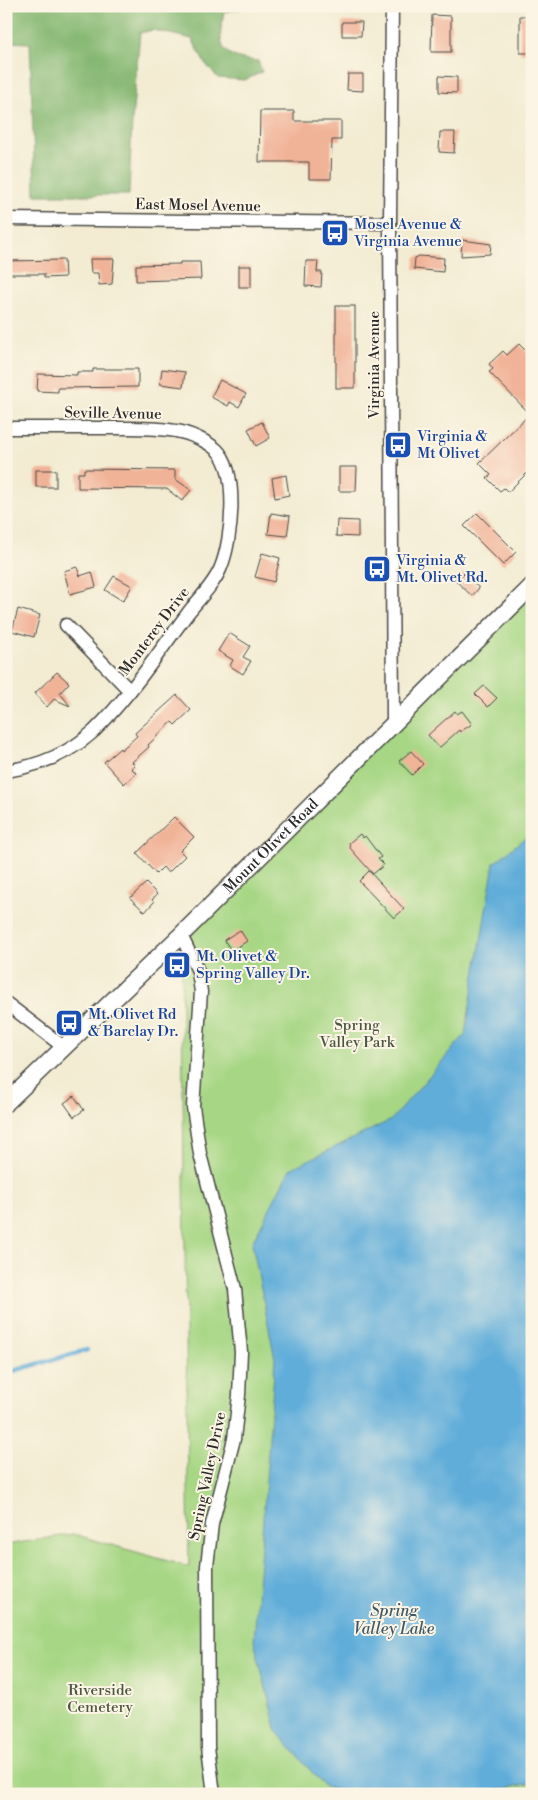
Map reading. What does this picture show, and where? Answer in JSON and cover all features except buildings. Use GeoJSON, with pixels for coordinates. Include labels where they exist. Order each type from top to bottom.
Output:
{"type":"FeatureCollection","features":[{"type":"Feature","properties":{"kind":"street","name":"Virginia Avenue"},"geometry":{"type":"LineString","coordinates":[[392,6],[390,223],[393,723]]}},
{"type":"Feature","properties":{"kind":"street","name":"East Mosel Avenue"},"geometry":{"type":"LineString","coordinates":[[6,219],[390,223]]}},
{"type":"Feature","properties":{"kind":"street","name":"Seville Avenue"},"geometry":{"type":"LineString","coordinates":[[6,428],[150,428],[176,431],[193,436],[216,449]]}},
{"type":"Feature","properties":{"kind":"street","name":"Monterey Drive"},"geometry":{"type":"LineString","coordinates":[[6,771],[44,762],[69,750],[94,731],[130,691],[221,567],[229,535],[231,505],[229,476],[223,458],[216,449]]}},
{"type":"Feature","properties":{"kind":"street","name":"Mount Olivet Road"},"geometry":{"type":"LineString","coordinates":[[6,1103],[181,935],[532,586]]}},
{"type":"Feature","properties":{"kind":"street"},"geometry":{"type":"LineString","coordinates":[[66,625],[130,691]]}},
{"type":"Feature","properties":{"kind":"street","name":"Spring Valley Drive"},"geometry":{"type":"LineString","coordinates":[[181,935],[198,971],[201,992],[193,1107],[200,1154],[235,1289],[240,1352],[239,1395],[234,1438],[212,1524],[207,1566],[208,1747],[214,1794]]}},
{"type":"Feature","properties":{"kind":"street"},"geometry":{"type":"LineString","coordinates":[[6,1003],[64,1048]]}},
{"type":"Feature","properties":{"kind":"green space"},"geometry":{"type":"Polygon","coordinates":[[[6,6],[254,6],[224,12],[221,42],[224,49],[236,57],[258,61],[262,72],[245,80],[218,78],[204,62],[192,39],[153,30],[140,33],[132,120],[129,195],[35,195],[30,43],[6,42],[6,6]]]}},
{"type":"Feature","properties":{"kind":"green space","name":"Spring Valley Park"},"geometry":{"type":"Polygon","coordinates":[[[532,584],[532,1794],[6,1794],[6,1545],[73,1534],[189,1567],[181,935],[532,584]]]}},
{"type":"Feature","properties":{"kind":"water","name":"Spring Valley Lake"},"geometry":{"type":"Polygon","coordinates":[[[532,832],[532,1783],[478,1794],[352,1794],[325,1787],[277,1732],[254,1641],[275,1359],[252,1243],[290,1169],[391,1120],[465,1035],[494,863],[532,832]]]}},
{"type":"Feature","properties":{"kind":"waterway"},"geometry":{"type":"LineString","coordinates":[[6,1373],[87,1350]]}},
{"type":"Feature","properties":{"kind":"place","name":"Mosel Avenue & Virginia Avenue"},"geometry":{"type":"Point","coordinates":[335,233]}},
{"type":"Feature","properties":{"kind":"place","name":"Virginia & Mt Olivet"},"geometry":{"type":"Point","coordinates":[398,445]}},
{"type":"Feature","properties":{"kind":"place","name":"Virginia & Mt. Olivet Rd."},"geometry":{"type":"Point","coordinates":[377,569]}},
{"type":"Feature","properties":{"kind":"place","name":"Mt. Olivet & Spring Valley Dr."},"geometry":{"type":"Point","coordinates":[177,965]}},
{"type":"Feature","properties":{"kind":"place","name":"Mt. Olivet Rd & Barclay Dr."},"geometry":{"type":"Point","coordinates":[69,1023]}},
{"type":"Feature","properties":{"kind":"park label","name":"Riverside Cemetery"},"geometry":{"type":"Point","coordinates":[100,1698]}}]}
